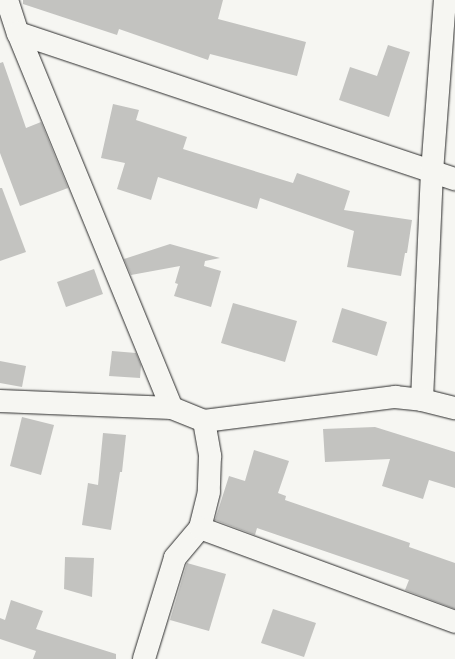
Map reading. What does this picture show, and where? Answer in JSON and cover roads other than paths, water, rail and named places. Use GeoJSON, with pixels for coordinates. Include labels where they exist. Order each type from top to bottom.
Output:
{"type":"FeatureCollection","features":[{"type":"Feature","properties":{"kind":"street"},"geometry":{"type":"LineString","coordinates":[[7,0],[18,32],[172,408]]}},
{"type":"Feature","properties":{"kind":"street"},"geometry":{"type":"LineString","coordinates":[[422,400],[432,172],[445,0]]}},
{"type":"Feature","properties":{"kind":"street"},"geometry":{"type":"LineString","coordinates":[[18,32],[455,179]]}},
{"type":"Feature","properties":{"kind":"street"},"geometry":{"type":"LineString","coordinates":[[0,401],[172,408],[204,421],[395,397],[422,400],[455,408]]}},
{"type":"Feature","properties":{"kind":"street"},"geometry":{"type":"LineString","coordinates":[[144,659],[175,558],[200,528],[209,492],[210,456],[204,421]]}},
{"type":"Feature","properties":{"kind":"street"},"geometry":{"type":"LineString","coordinates":[[200,528],[455,622]]}}]}
